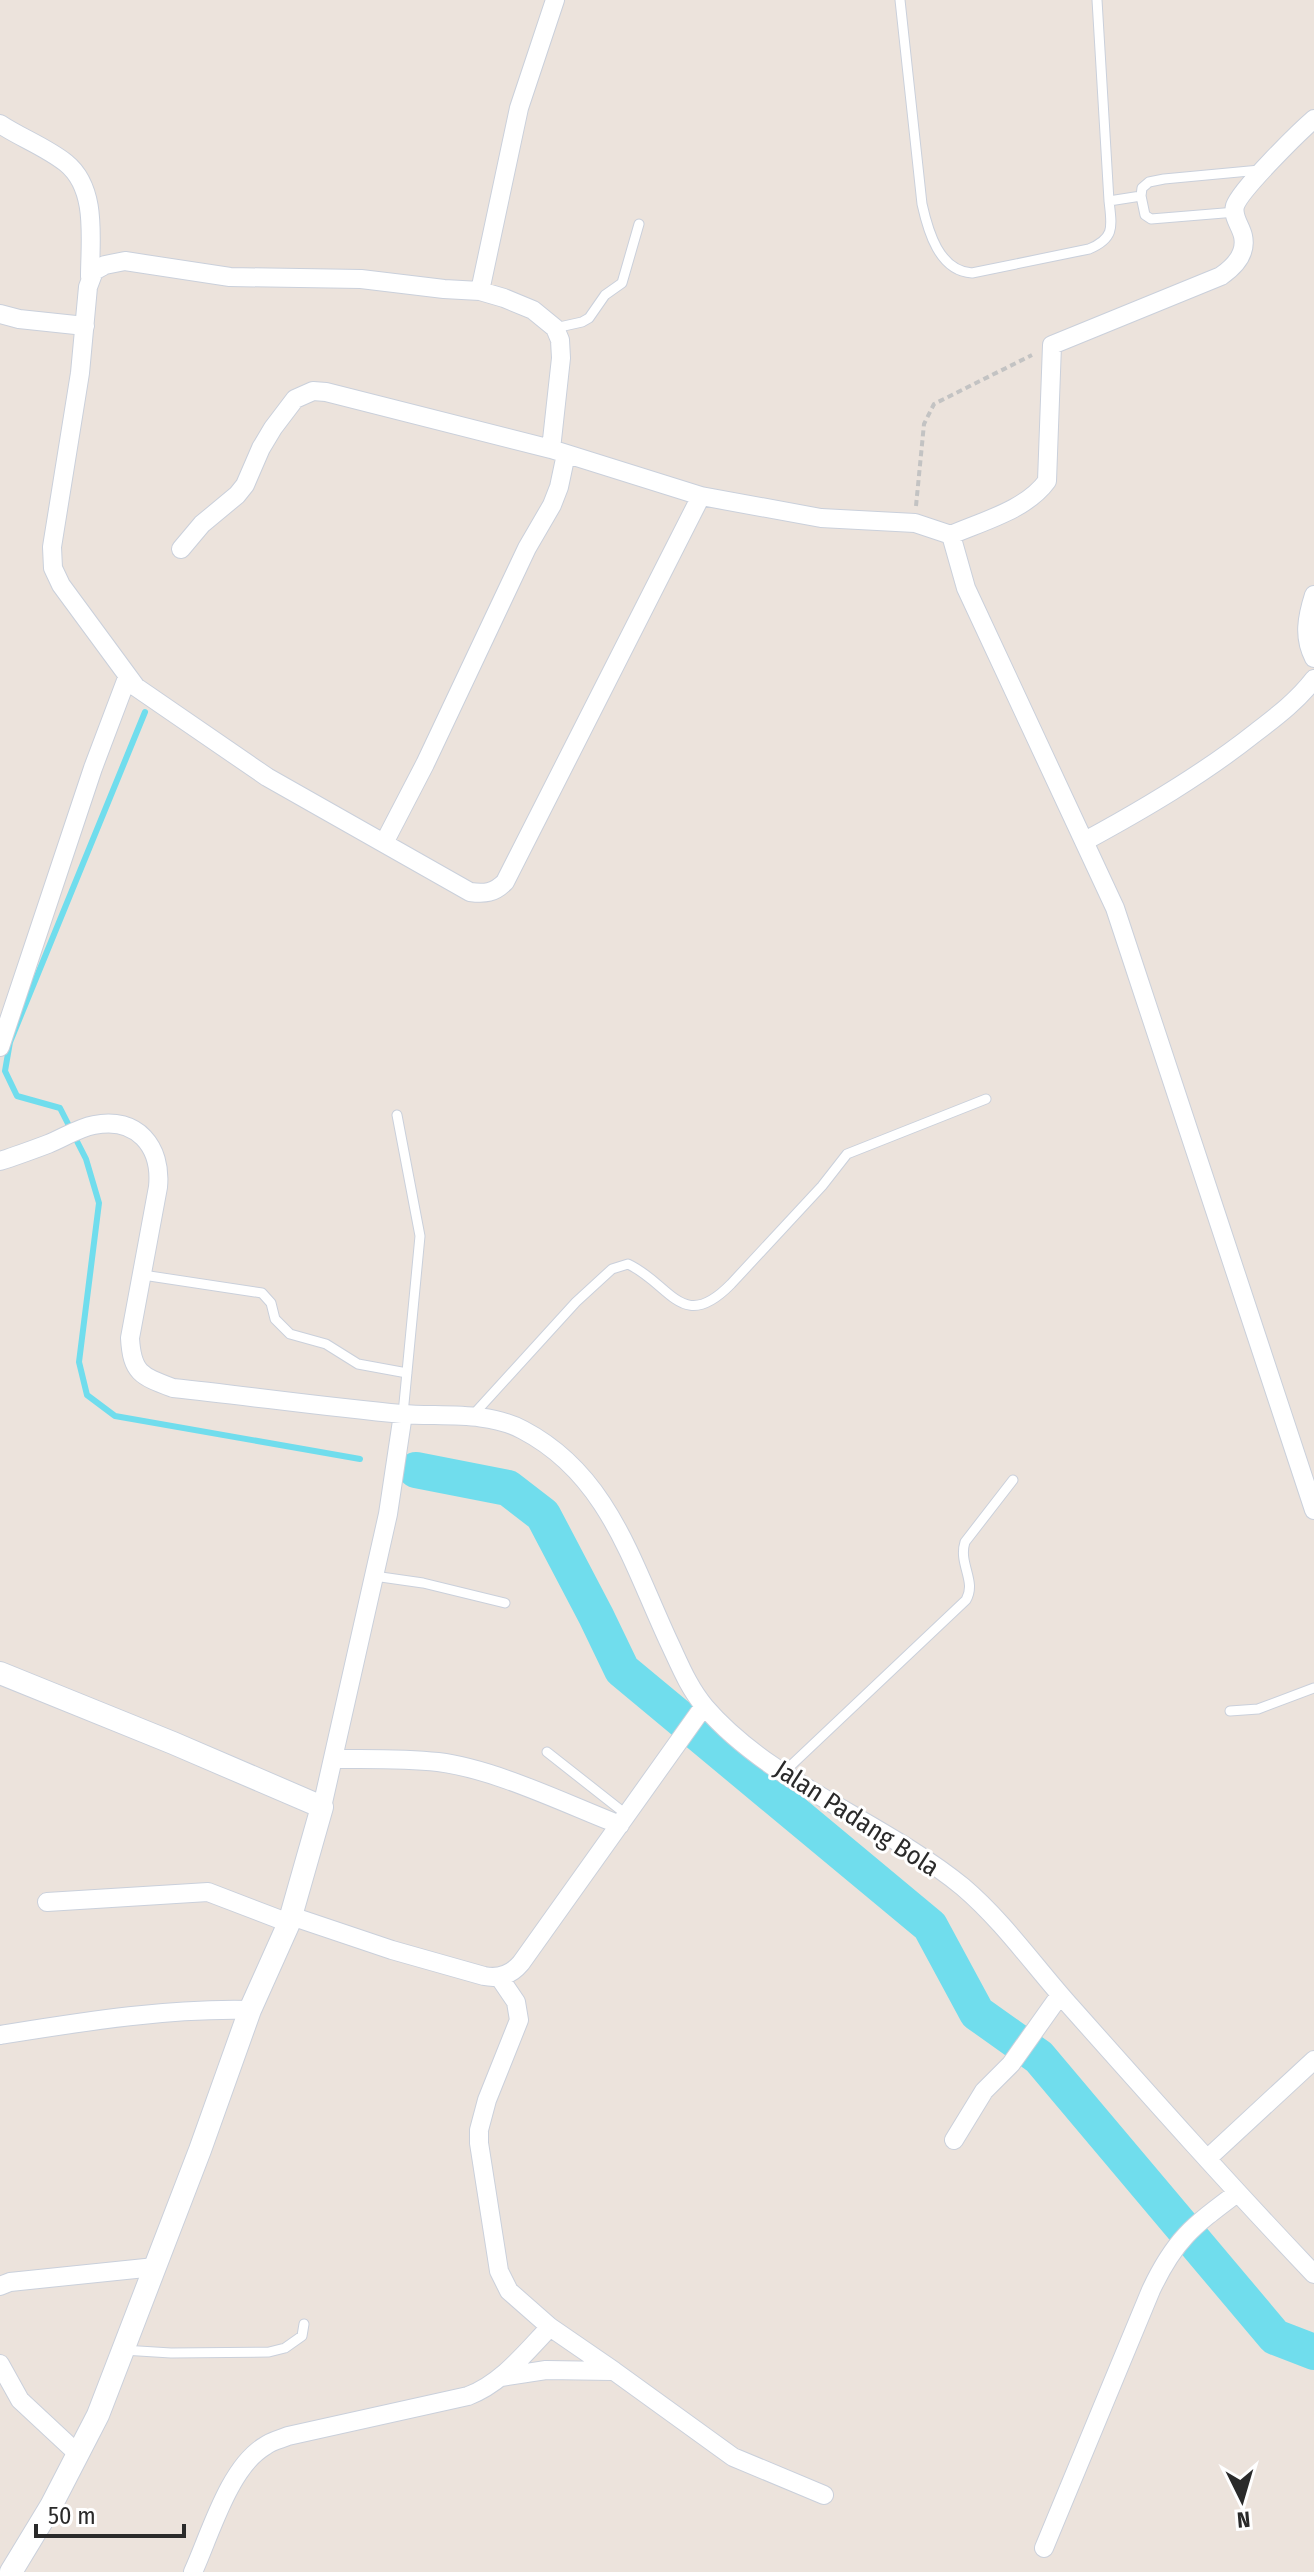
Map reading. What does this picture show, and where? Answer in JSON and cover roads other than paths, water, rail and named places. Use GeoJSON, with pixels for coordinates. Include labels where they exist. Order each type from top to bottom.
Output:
{"type":"FeatureCollection","features":[{"type":"Feature","properties":{"kind":"street"},"geometry":{"type":"LineString","coordinates":[[480,291],[519,108],[555,0]]}},
{"type":"Feature","properties":{"kind":"street"},"geometry":{"type":"LineString","coordinates":[[181,549],[202,524],[245,485],[261,448],[295,399],[304,394],[326,392],[558,452],[701,496],[821,518],[915,523],[951,535],[1026,502],[1047,481],[1052,345],[1221,276],[1235,265],[1242,253],[1244,237],[1236,220],[1235,207],[1263,170],[1314,119]]}},
{"type":"Feature","properties":{"kind":"street"},"geometry":{"type":"LineString","coordinates":[[0,124],[65,162],[81,180],[86,192],[90,277],[80,373],[51,558],[61,585],[127,678],[143,694],[267,777],[470,892],[484,894],[496,891],[505,882],[701,496]]}},
{"type":"Feature","properties":{"kind":"street"},"geometry":{"type":"LineString","coordinates":[[90,277],[105,265],[125,261],[230,277],[343,277],[480,291],[533,310],[555,328],[560,340],[561,358],[559,487],[384,843]]}},
{"type":"Feature","properties":{"kind":"street"},"geometry":{"type":"LineString","coordinates":[[0,314],[85,326]]}},
{"type":"Feature","properties":{"kind":"street"},"geometry":{"type":"LineString","coordinates":[[951,535],[966,588],[1115,908],[1314,1510]]}},
{"type":"Feature","properties":{"kind":"street"},"geometry":{"type":"LineString","coordinates":[[1314,595],[1307,622],[1307,640],[1314,658]]}},
{"type":"Feature","properties":{"kind":"street"},"geometry":{"type":"LineString","coordinates":[[0,1047],[93,768],[127,678]]}},
{"type":"Feature","properties":{"kind":"street"},"geometry":{"type":"LineString","coordinates":[[1085,841],[1157,802],[1229,753],[1287,709],[1314,679]]}},
{"type":"Feature","properties":{"kind":"street","name":"Jalan Padang Bola"},"geometry":{"type":"LineString","coordinates":[[0,1161],[93,1125],[111,1123],[128,1127],[143,1136],[158,1158],[158,1187],[130,1338],[131,1360],[143,1377],[173,1388],[403,1414],[497,1420],[518,1427],[549,1445],[582,1477],[609,1512],[686,1679],[704,1706],[739,1739],[784,1772],[928,1861],[965,1889],[993,1916],[1237,2193],[1314,2274]]}},
{"type":"Feature","properties":{"kind":"street"},"geometry":{"type":"LineString","coordinates":[[11,2572],[98,2415],[250,2010],[290,1920],[322,1807],[388,1514],[403,1414]]}},
{"type":"Feature","properties":{"kind":"street"},"geometry":{"type":"LineString","coordinates":[[0,1673],[322,1807]]}},
{"type":"Feature","properties":{"kind":"street"},"geometry":{"type":"LineString","coordinates":[[47,1902],[208,1892],[392,1950],[484,1976],[499,1977],[512,1972],[521,1963],[704,1706]]}},
{"type":"Feature","properties":{"kind":"street"},"geometry":{"type":"LineString","coordinates":[[333,1759],[395,1759],[461,1766],[623,1820]]}},
{"type":"Feature","properties":{"kind":"street"},"geometry":{"type":"LineString","coordinates":[[499,1977],[516,2002],[519,2020],[481,2119],[479,2143],[503,2282],[550,2327],[733,2457],[824,2495]]}},
{"type":"Feature","properties":{"kind":"street"},"geometry":{"type":"LineString","coordinates":[[954,2140],[988,2085],[1011,2064],[1060,1995]]}},
{"type":"Feature","properties":{"kind":"street"},"geometry":{"type":"LineString","coordinates":[[0,2035],[124,2017],[207,2009],[250,2010]]}},
{"type":"Feature","properties":{"kind":"street"},"geometry":{"type":"LineString","coordinates":[[1207,2159],[1314,2060]]}},
{"type":"Feature","properties":{"kind":"street"},"geometry":{"type":"LineString","coordinates":[[1044,2548],[1167,2258],[1199,2222],[1237,2193]]}},
{"type":"Feature","properties":{"kind":"street"},"geometry":{"type":"LineString","coordinates":[[0,2286],[10,2282],[155,2267]]}},
{"type":"Feature","properties":{"kind":"street"},"geometry":{"type":"LineString","coordinates":[[193,2572],[232,2484],[250,2458],[265,2445],[288,2436],[482,2391],[501,2377],[550,2327]]}},
{"type":"Feature","properties":{"kind":"street"},"geometry":{"type":"LineString","coordinates":[[0,2364],[20,2400],[78,2454]]}},
{"type":"Feature","properties":{"kind":"street"},"geometry":{"type":"LineString","coordinates":[[501,2377],[561,2370],[614,2371]]}},
{"type":"Feature","properties":{"kind":"lane"},"geometry":{"type":"LineString","coordinates":[[900,0],[922,204],[929,233],[947,261],[964,273],[1089,249],[1103,243],[1110,234],[1112,225],[1097,0]]}},
{"type":"Feature","properties":{"kind":"lane"},"geometry":{"type":"LineString","coordinates":[[1236,212],[1151,219],[1145,215],[1142,188],[1149,182],[1164,179],[1263,170]]}},
{"type":"Feature","properties":{"kind":"lane"},"geometry":{"type":"LineString","coordinates":[[1109,201],[1141,196]]}},
{"type":"Feature","properties":{"kind":"lane"},"geometry":{"type":"LineString","coordinates":[[555,328],[589,318],[605,295],[622,283],[639,224]]}},
{"type":"Feature","properties":{"kind":"lane"},"geometry":{"type":"LineString","coordinates":[[470,1418],[576,1302],[612,1269],[628,1264],[679,1302],[691,1306],[708,1303],[731,1284],[822,1186],[847,1154],[986,1099]]}},
{"type":"Feature","properties":{"kind":"lane"},"geometry":{"type":"LineString","coordinates":[[397,1115],[420,1236],[403,1414]]}},
{"type":"Feature","properties":{"kind":"lane"},"geometry":{"type":"LineString","coordinates":[[143,1275],[262,1293],[271,1303],[275,1319],[290,1334],[326,1344],[358,1364],[407,1373]]}},
{"type":"Feature","properties":{"kind":"lane"},"geometry":{"type":"LineString","coordinates":[[784,1772],[966,1600],[971,1587],[962,1552],[965,1542],[1013,1480]]}},
{"type":"Feature","properties":{"kind":"lane"},"geometry":{"type":"LineString","coordinates":[[374,1576],[423,1583],[505,1603]]}},
{"type":"Feature","properties":{"kind":"lane"},"geometry":{"type":"LineString","coordinates":[[1230,1711],[1258,1709],[1314,1688]]}},
{"type":"Feature","properties":{"kind":"lane"},"geometry":{"type":"LineString","coordinates":[[547,1752],[623,1820]]}},
{"type":"Feature","properties":{"kind":"lane"},"geometry":{"type":"LineString","coordinates":[[123,2350],[269,2352],[285,2348],[302,2336],[304,2324]]}},
{"type":"Feature","properties":{"kind":"waterway"},"geometry":{"type":"LineString","coordinates":[[145,712],[10,1042],[5,1071],[17,1096],[60,1108],[86,1159],[99,1203],[79,1362],[87,1395],[115,1416],[360,1459]]}},
{"type":"Feature","properties":{"kind":"waterway"},"geometry":{"type":"LineString","coordinates":[[416,1470],[508,1488],[543,1515],[622,1670],[930,1926],[977,2013],[1039,2057],[1275,2337],[1314,2352]]}}]}
